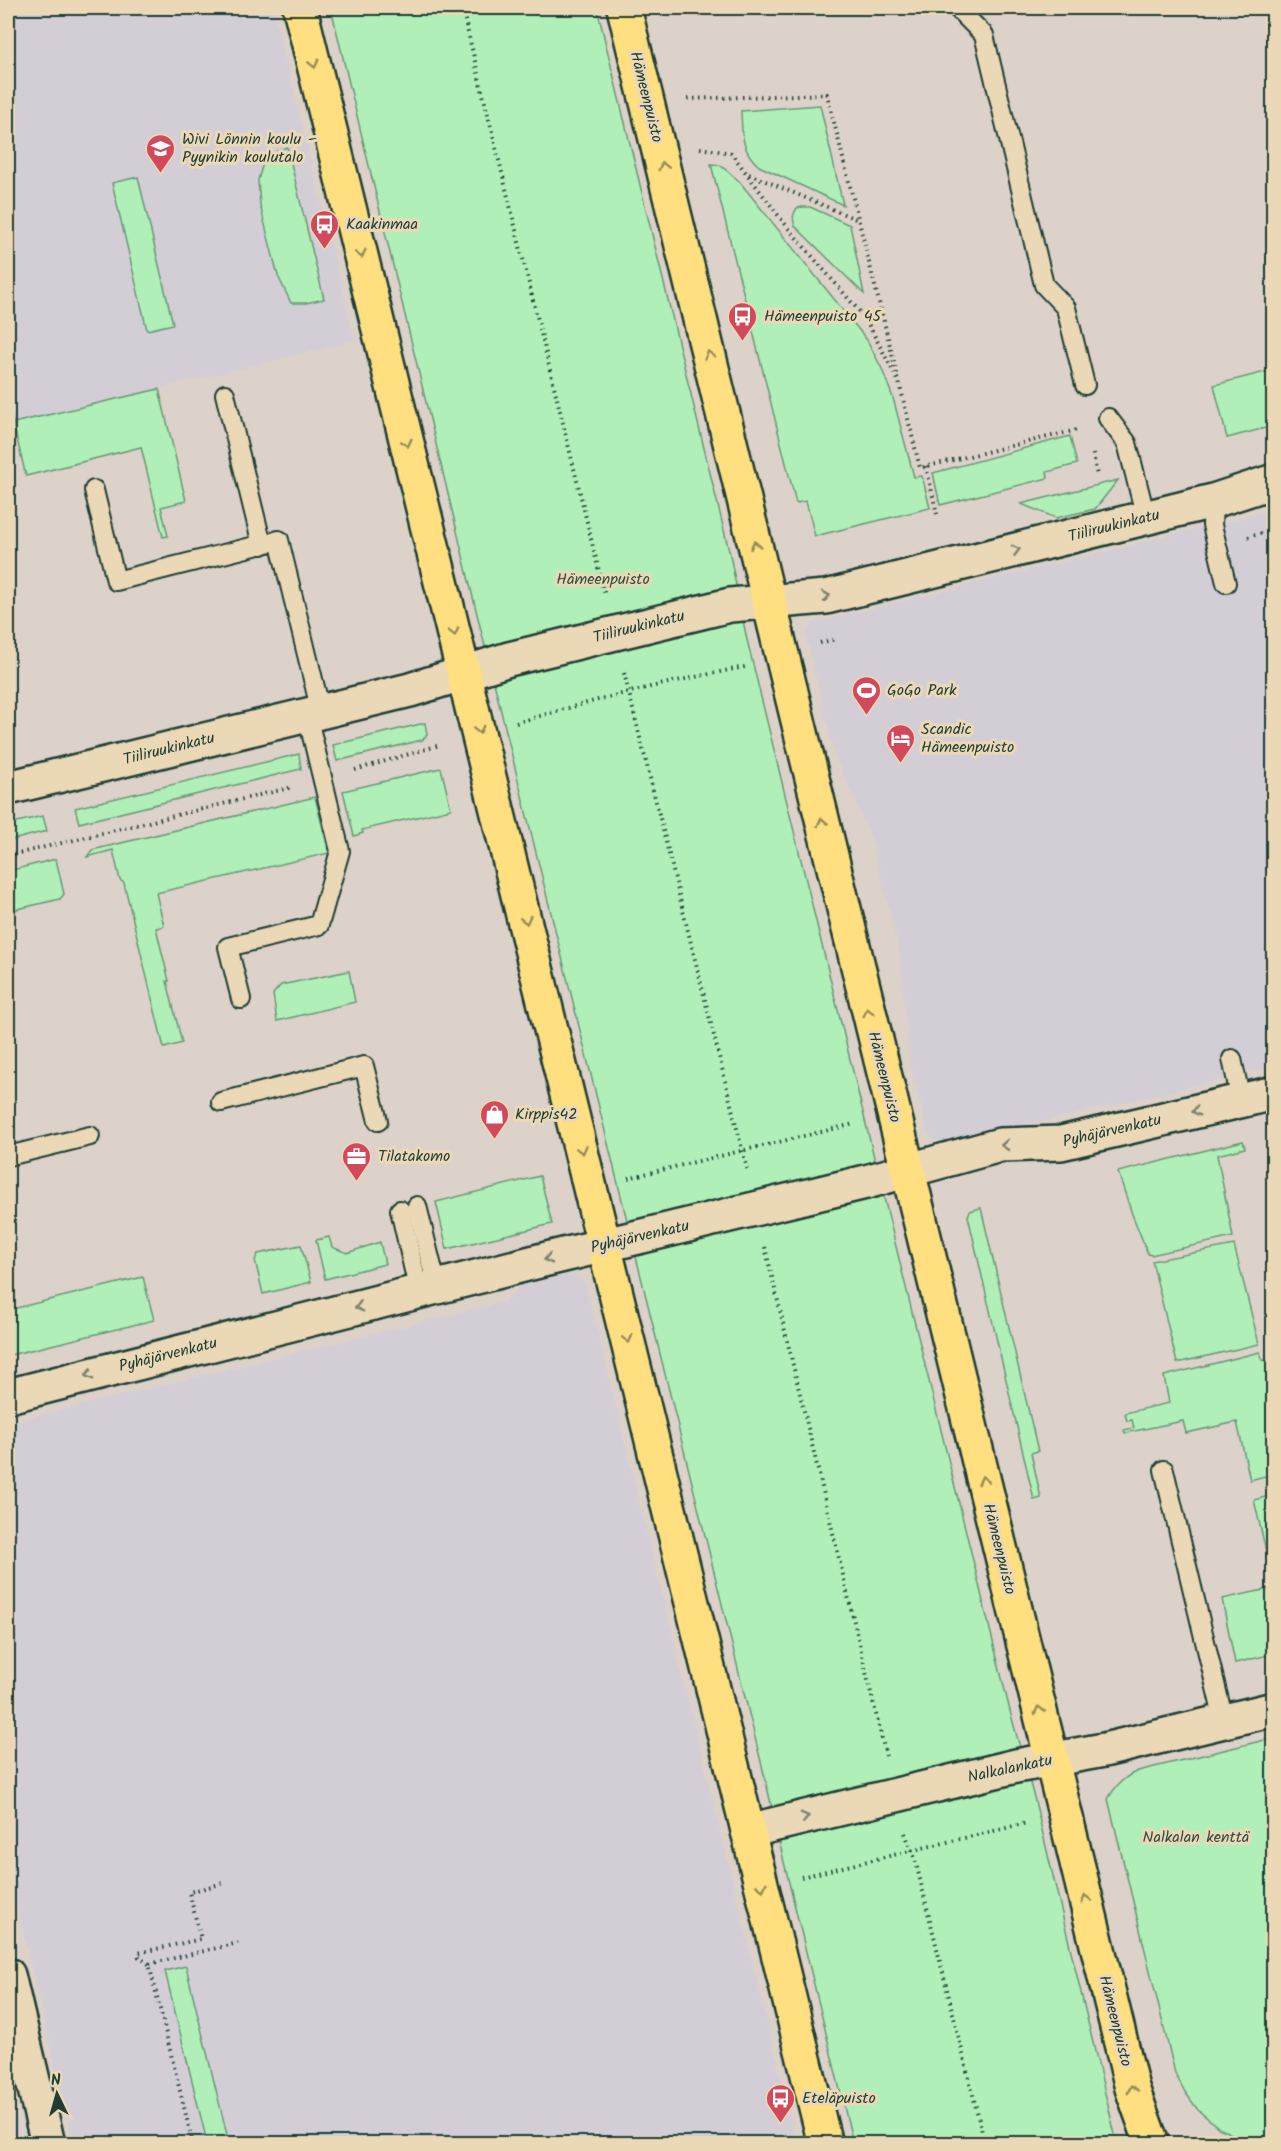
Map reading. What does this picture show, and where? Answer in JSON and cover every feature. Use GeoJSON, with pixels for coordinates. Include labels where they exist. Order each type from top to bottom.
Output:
{"type":"FeatureCollection","features":[{"type":"Feature","properties":{"kind":"main road"},"geometry":{"type":"LineString","coordinates":[[300,8],[825,2144]]}},
{"type":"Feature","properties":{"kind":"main road","name":"Hämeenpuisto"},"geometry":{"type":"LineString","coordinates":[[624,8],[1132,2088],[1152,2144]]}},
{"type":"Feature","properties":{"kind":"street","name":"Tiiliruukinkatu"},"geometry":{"type":"LineString","coordinates":[[8,789],[410,690],[509,659],[730,605],[826,597],[1213,501],[1274,481]]}},
{"type":"Feature","properties":{"kind":"street","name":"Pyhäjärvenkatu"},"geometry":{"type":"LineString","coordinates":[[8,1396],[428,1289],[866,1182],[1000,1145],[1061,1143],[1274,1093]]}},
{"type":"Feature","properties":{"kind":"street","name":"Nalkalankatu"},"geometry":{"type":"LineString","coordinates":[[748,1831],[1005,1768],[1104,1750],[1274,1709]]}},
{"type":"Feature","properties":{"kind":"street"},"geometry":{"type":"LineString","coordinates":[[9,1985],[48,2144]]}},
{"type":"Feature","properties":{"kind":"lane"},"geometry":{"type":"LineString","coordinates":[[957,8],[984,35],[1044,285],[1066,308],[1084,385]]}},
{"type":"Feature","properties":{"kind":"lane"},"geometry":{"type":"LineString","coordinates":[[225,393],[262,545]]}},
{"type":"Feature","properties":{"kind":"lane"},"geometry":{"type":"LineString","coordinates":[[1107,418],[1128,442],[1146,518]]}},
{"type":"Feature","properties":{"kind":"lane"},"geometry":{"type":"LineString","coordinates":[[94,490],[116,581],[279,540],[314,714],[323,779],[340,851],[319,925],[228,947],[241,999]]}},
{"type":"Feature","properties":{"kind":"lane"},"geometry":{"type":"LineString","coordinates":[[1213,501],[1212,525],[1226,583]]}},
{"type":"Feature","properties":{"kind":"lane"},"geometry":{"type":"LineString","coordinates":[[1232,1059],[1241,1100]]}},
{"type":"Feature","properties":{"kind":"lane"},"geometry":{"type":"LineString","coordinates":[[221,1102],[364,1066],[378,1121]]}},
{"type":"Feature","properties":{"kind":"lane"},"geometry":{"type":"LineString","coordinates":[[8,1156],[90,1136]]}},
{"type":"Feature","properties":{"kind":"lane"},"geometry":{"type":"LineString","coordinates":[[408,1208],[428,1289]]}},
{"type":"Feature","properties":{"kind":"lane"},"geometry":{"type":"LineString","coordinates":[[1164,1470],[1224,1721]]}},
{"type":"Feature","properties":{"kind":"path"},"geometry":{"type":"LineString","coordinates":[[462,8],[608,603]]}},
{"type":"Feature","properties":{"kind":"path"},"geometry":{"type":"LineString","coordinates":[[681,99],[827,94],[920,468],[1084,429]]}},
{"type":"Feature","properties":{"kind":"path"},"geometry":{"type":"LineString","coordinates":[[694,147],[731,153],[788,228],[865,318],[898,382]]}},
{"type":"Feature","properties":{"kind":"path"},"geometry":{"type":"LineString","coordinates":[[748,174],[859,221]]}},
{"type":"Feature","properties":{"kind":"path"},"geometry":{"type":"LineString","coordinates":[[1092,448],[1097,476]]}},
{"type":"Feature","properties":{"kind":"path"},"geometry":{"type":"LineString","coordinates":[[926,466],[937,514]]}},
{"type":"Feature","properties":{"kind":"path"},"geometry":{"type":"LineString","coordinates":[[622,663],[750,1178]]}},
{"type":"Feature","properties":{"kind":"path"},"geometry":{"type":"LineString","coordinates":[[8,856],[323,779],[629,691],[754,665]]}},
{"type":"Feature","properties":{"kind":"path"},"geometry":{"type":"LineString","coordinates":[[618,1180],[855,1124]]}},
{"type":"Feature","properties":{"kind":"path"},"geometry":{"type":"LineString","coordinates":[[763,1240],[885,1746],[887,1764]]}},
{"type":"Feature","properties":{"kind":"path"},"geometry":{"type":"LineString","coordinates":[[762,1887],[1028,1823]]}},
{"type":"Feature","properties":{"kind":"path"},"geometry":{"type":"LineString","coordinates":[[902,1826],[912,1851],[985,2144]]}},
{"type":"Feature","properties":{"kind":"path"},"geometry":{"type":"LineString","coordinates":[[193,2144],[149,1964],[139,1957],[138,1953],[201,1939],[189,1892],[224,1883]]}},
{"type":"Feature","properties":{"kind":"path"},"geometry":{"type":"LineString","coordinates":[[149,1964],[238,1943]]}},
{"type":"Feature","properties":{"kind":"shaded area","name":"Wivi Lönnin koulu – Pyynikin koulutalo"},"geometry":{"type":"Polygon","coordinates":[[[8,8],[273,8],[355,341],[13,423],[8,400],[8,8]]]}},
{"type":"Feature","properties":{"kind":"shaded area"},"geometry":{"type":"Polygon","coordinates":[[[1273,510],[1273,1067],[958,1142],[944,1143],[935,1140],[928,1134],[910,1063],[900,955],[872,840],[835,756],[806,635],[807,631],[813,623],[820,621],[1273,510]]]}},
{"type":"Feature","properties":{"kind":"shaded area"},"geometry":{"type":"Polygon","coordinates":[[[571,1274],[582,1279],[586,1285],[797,2143],[74,2143],[8,1871],[8,1423],[504,1302],[521,1285],[571,1274]]]}},
{"type":"Feature","properties":{"kind":"shaded area"},"geometry":{"type":"Polygon","coordinates":[[[8,2083],[22,2143],[8,2143],[8,2083]]]}},
{"type":"Feature","properties":{"kind":"green space","name":"Hämeenpuisto"},"geometry":{"type":"Polygon","coordinates":[[[331,8],[597,8],[730,555],[747,640],[1011,1715],[1035,1801],[1117,2143],[853,2143],[476,610],[331,8]]]}},
{"type":"Feature","properties":{"kind":"green space"},"geometry":{"type":"Polygon","coordinates":[[[820,105],[843,205],[759,166],[749,154],[744,141],[741,111],[820,105]]]}},
{"type":"Feature","properties":{"kind":"green space"},"geometry":{"type":"Polygon","coordinates":[[[287,147],[324,299],[306,303],[291,303],[278,276],[260,205],[258,180],[265,156],[287,147]]]}},
{"type":"Feature","properties":{"kind":"green space"},"geometry":{"type":"Polygon","coordinates":[[[711,164],[720,165],[739,181],[867,340],[882,369],[893,398],[914,477],[922,476],[930,508],[815,536],[806,501],[796,503],[711,164]]]}},
{"type":"Feature","properties":{"kind":"green space"},"geometry":{"type":"Polygon","coordinates":[[[138,177],[173,324],[147,330],[112,183],[138,177]]]}},
{"type":"Feature","properties":{"kind":"green space"},"geometry":{"type":"Polygon","coordinates":[[[810,207],[850,225],[864,294],[795,226],[793,218],[795,212],[797,208],[810,207]]]}},
{"type":"Feature","properties":{"kind":"green space"},"geometry":{"type":"Polygon","coordinates":[[[1273,370],[1273,426],[1227,438],[1214,385],[1273,370]]]}},
{"type":"Feature","properties":{"kind":"green space"},"geometry":{"type":"Polygon","coordinates":[[[159,389],[186,501],[161,507],[168,536],[163,537],[141,447],[26,476],[13,423],[159,389]]]}},
{"type":"Feature","properties":{"kind":"green space"},"geometry":{"type":"Polygon","coordinates":[[[8,400],[13,423],[8,424],[8,400]]]}},
{"type":"Feature","properties":{"kind":"green space"},"geometry":{"type":"Polygon","coordinates":[[[1070,436],[1077,464],[1047,472],[1048,478],[940,505],[933,473],[1070,436]]]}},
{"type":"Feature","properties":{"kind":"green space"},"geometry":{"type":"Polygon","coordinates":[[[1118,480],[1095,509],[1056,518],[1021,504],[1118,480]]]}},
{"type":"Feature","properties":{"kind":"green space"},"geometry":{"type":"Polygon","coordinates":[[[425,723],[427,735],[422,740],[337,761],[333,745],[425,723]]]}},
{"type":"Feature","properties":{"kind":"green space"},"geometry":{"type":"Polygon","coordinates":[[[299,754],[301,769],[79,823],[75,808],[299,754]]]}},
{"type":"Feature","properties":{"kind":"green space"},"geometry":{"type":"Polygon","coordinates":[[[441,768],[451,809],[362,830],[363,833],[354,836],[343,791],[441,768]]]}},
{"type":"Feature","properties":{"kind":"green space"},"geometry":{"type":"Polygon","coordinates":[[[315,797],[329,853],[156,893],[164,926],[156,928],[182,1043],[164,1048],[124,883],[120,880],[113,850],[87,857],[92,850],[315,797]]]}},
{"type":"Feature","properties":{"kind":"green space"},"geometry":{"type":"Polygon","coordinates":[[[43,816],[47,831],[8,841],[8,824],[43,816]]]}},
{"type":"Feature","properties":{"kind":"green space"},"geometry":{"type":"Polygon","coordinates":[[[56,859],[64,894],[60,899],[13,910],[8,871],[56,859]]]}},
{"type":"Feature","properties":{"kind":"green space"},"geometry":{"type":"Polygon","coordinates":[[[349,971],[355,1002],[277,1021],[273,994],[281,985],[349,971]]]}},
{"type":"Feature","properties":{"kind":"green space"},"geometry":{"type":"Polygon","coordinates":[[[1243,1141],[1245,1148],[1217,1155],[1233,1237],[1148,1254],[1118,1172],[1243,1141]]]}},
{"type":"Feature","properties":{"kind":"green space"},"geometry":{"type":"Polygon","coordinates":[[[540,1176],[552,1224],[447,1249],[436,1202],[540,1176]]]}},
{"type":"Feature","properties":{"kind":"green space"},"geometry":{"type":"Polygon","coordinates":[[[981,1208],[1038,1451],[1031,1453],[1041,1498],[1034,1500],[968,1216],[970,1211],[981,1208]]]}},
{"type":"Feature","properties":{"kind":"green space"},"geometry":{"type":"Polygon","coordinates":[[[329,1237],[332,1247],[347,1253],[380,1242],[385,1264],[325,1279],[316,1240],[329,1237]]]}},
{"type":"Feature","properties":{"kind":"green space"},"geometry":{"type":"Polygon","coordinates":[[[301,1245],[311,1282],[263,1294],[255,1260],[258,1254],[301,1245]]]}},
{"type":"Feature","properties":{"kind":"green space"},"geometry":{"type":"Polygon","coordinates":[[[1234,1245],[1259,1344],[1177,1363],[1152,1261],[1234,1245]]]}},
{"type":"Feature","properties":{"kind":"green space"},"geometry":{"type":"Polygon","coordinates":[[[143,1277],[154,1320],[10,1355],[8,1310],[143,1277]]]}},
{"type":"Feature","properties":{"kind":"green space"},"geometry":{"type":"Polygon","coordinates":[[[1260,1352],[1262,1360],[1273,1362],[1273,1401],[1270,1401],[1274,1419],[1273,1474],[1250,1480],[1237,1422],[1186,1433],[1183,1421],[1125,1433],[1124,1430],[1134,1428],[1132,1420],[1127,1421],[1125,1413],[1169,1403],[1164,1376],[1260,1352]]]}},
{"type":"Feature","properties":{"kind":"green space"},"geometry":{"type":"Polygon","coordinates":[[[1274,1495],[1273,1581],[1254,1500],[1274,1495]]]}},
{"type":"Feature","properties":{"kind":"green space"},"geometry":{"type":"Polygon","coordinates":[[[1273,1588],[1273,1654],[1235,1663],[1222,1599],[1273,1588]]]}},
{"type":"Feature","properties":{"kind":"green space","name":"Nalkalan kenttä"},"geometry":{"type":"Polygon","coordinates":[[[1273,1738],[1273,2143],[1249,2143],[1219,2128],[1198,2110],[1175,2073],[1108,1799],[1121,1782],[1138,1771],[1273,1738]]]}},
{"type":"Feature","properties":{"kind":"green space"},"geometry":{"type":"Polygon","coordinates":[[[186,1966],[229,2143],[214,2143],[212,2137],[206,2138],[165,1971],[186,1966]]]}},
{"type":"Feature","properties":{"kind":"place","name":"Wivi Lönnin koulu – Pyynikin koulutalo"},"geometry":{"type":"Point","coordinates":[161,174]}},
{"type":"Feature","properties":{"kind":"place","name":"Kaakinmaa"},"geometry":{"type":"Point","coordinates":[325,250]}},
{"type":"Feature","properties":{"kind":"place","name":"Hämeenpuisto 45"},"geometry":{"type":"Point","coordinates":[743,342]}},
{"type":"Feature","properties":{"kind":"place","name":"GoGo Park"},"geometry":{"type":"Point","coordinates":[866,716]}},
{"type":"Feature","properties":{"kind":"place","name":"Scandic Hämeenpuisto"},"geometry":{"type":"Point","coordinates":[900,764]}},
{"type":"Feature","properties":{"kind":"place","name":"Kirppis42"},"geometry":{"type":"Point","coordinates":[494,1140]}},
{"type":"Feature","properties":{"kind":"place","name":"Tilatakomo"},"geometry":{"type":"Point","coordinates":[357,1182]}},
{"type":"Feature","properties":{"kind":"place","name":"Eteläpuisto"},"geometry":{"type":"Point","coordinates":[781,2124]}}]}
